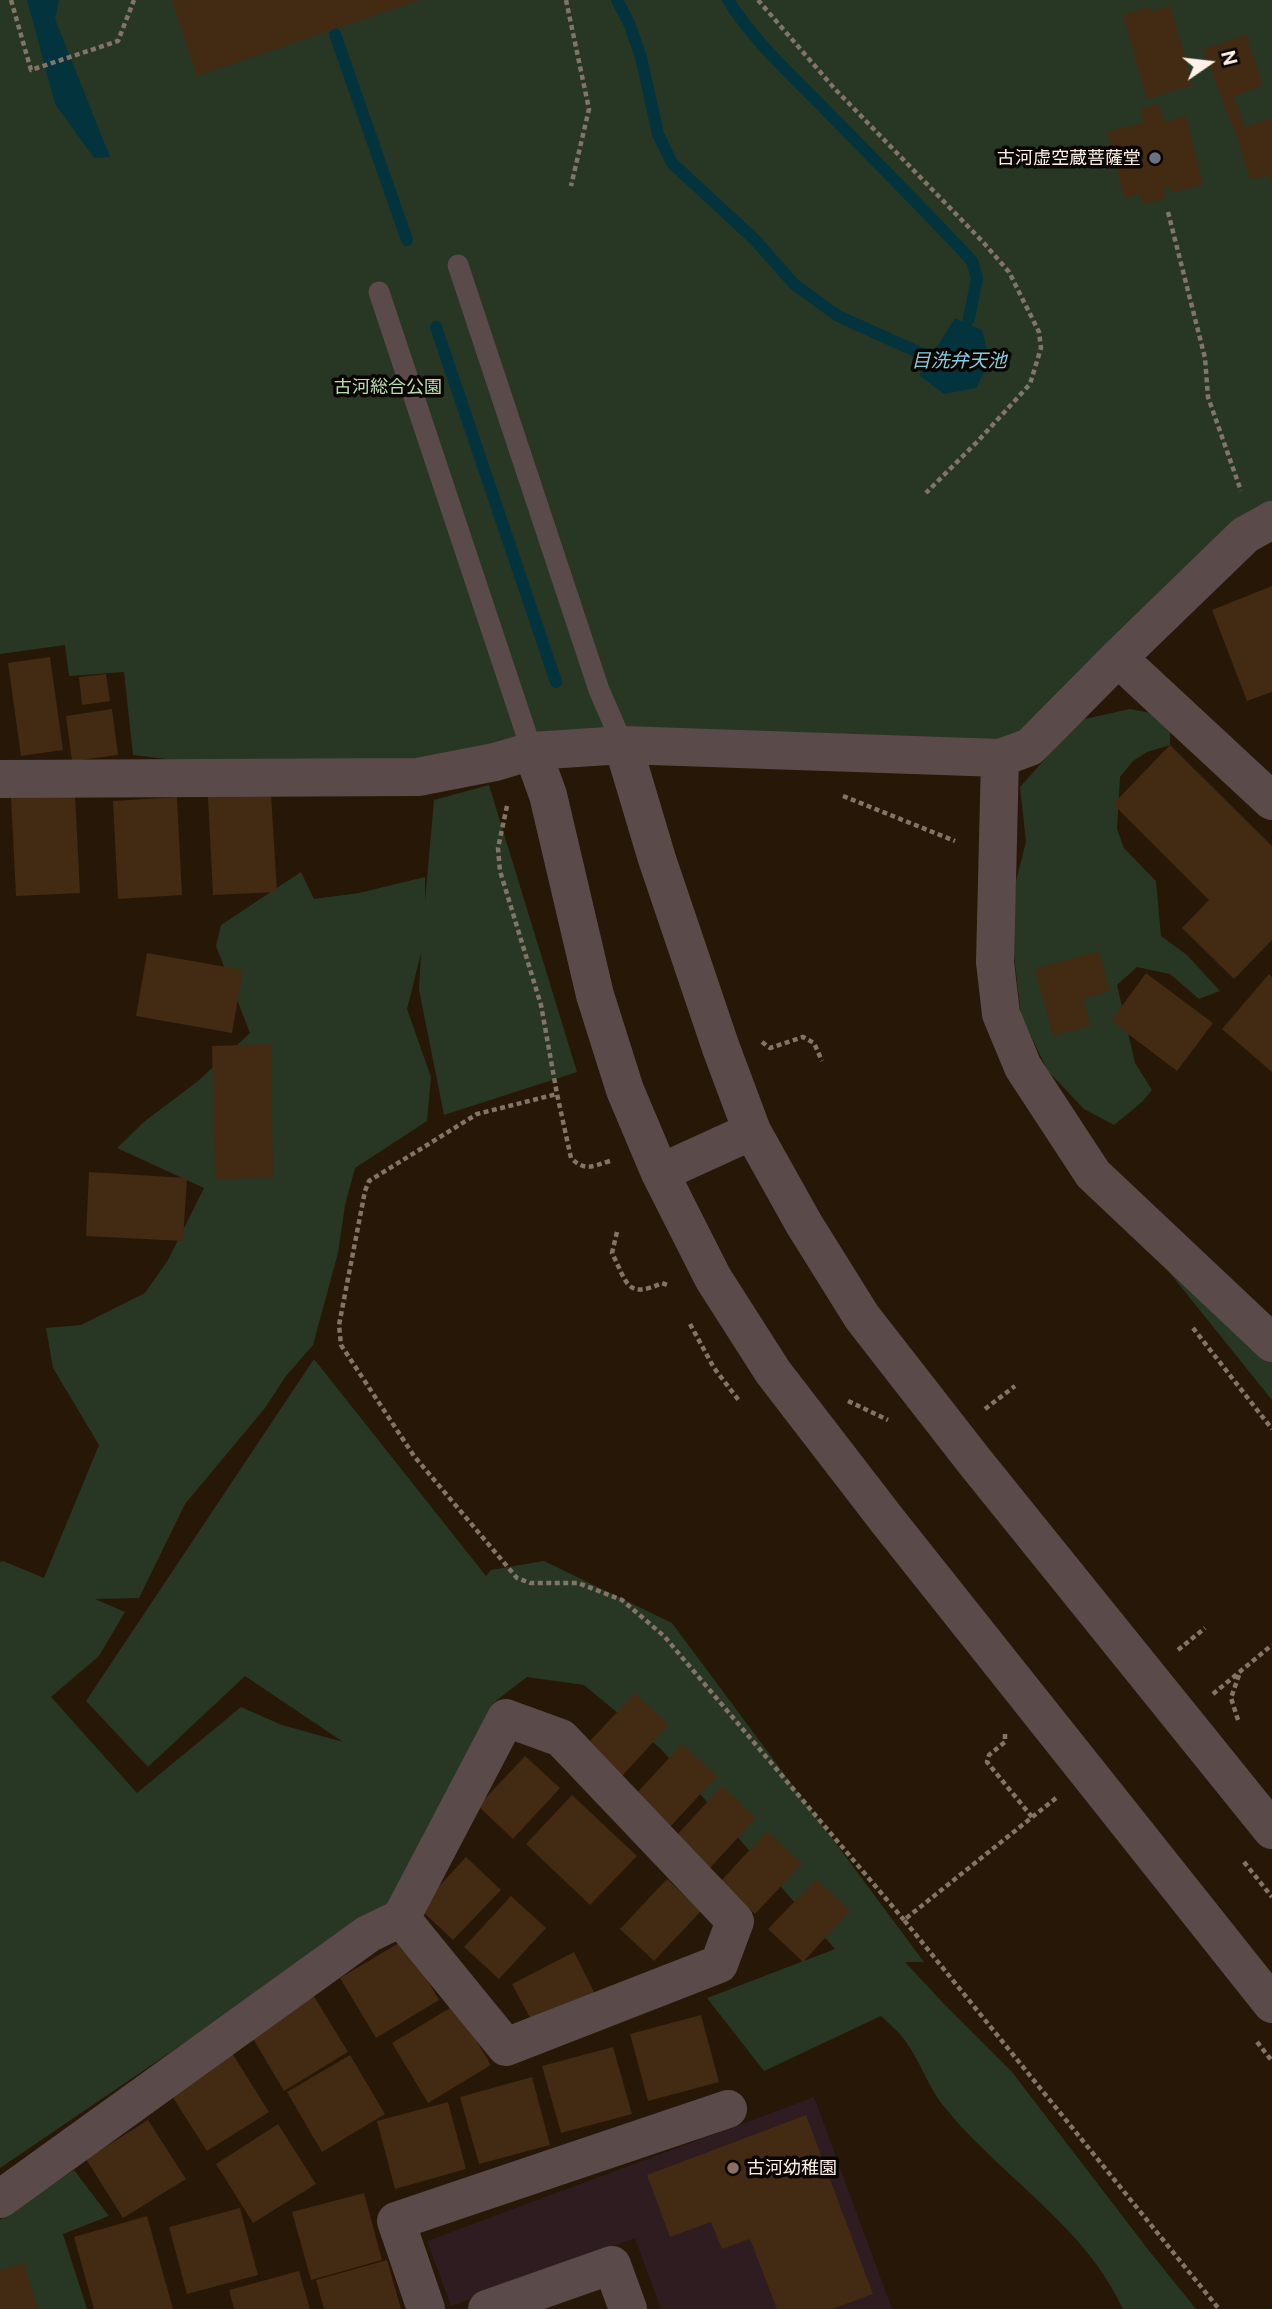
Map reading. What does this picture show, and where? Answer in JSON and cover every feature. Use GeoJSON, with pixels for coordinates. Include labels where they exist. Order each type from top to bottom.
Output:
{"type":"FeatureCollection","features":[{"type":"Feature","properties":{"kind":"street"},"geometry":{"type":"LineString","coordinates":[[0,779],[418,777],[495,762],[531,751],[623,745],[1000,758],[1030,747],[1245,535],[1265,523]]}},
{"type":"Feature","properties":{"kind":"street"},"geometry":{"type":"LineString","coordinates":[[1118,658],[1272,801]]}},
{"type":"Feature","properties":{"kind":"street"},"geometry":{"type":"LineString","coordinates":[[623,745],[677,920],[752,1131],[804,1224],[862,1317],[975,1462],[1272,1830]]}},
{"type":"Feature","properties":{"kind":"street"},"geometry":{"type":"LineString","coordinates":[[531,751],[548,795],[595,995],[625,1090],[660,1173],[713,1278],[773,1372],[887,1520],[1272,2004]]}},
{"type":"Feature","properties":{"kind":"street"},"geometry":{"type":"LineString","coordinates":[[1000,758],[995,962],[1001,1014],[1023,1067],[1093,1174],[1272,1343]]}},
{"type":"Feature","properties":{"kind":"street"},"geometry":{"type":"LineString","coordinates":[[660,1173],[752,1131]]}},
{"type":"Feature","properties":{"kind":"street"},"geometry":{"type":"LineString","coordinates":[[0,2199],[368,1934],[401,1918],[506,1718],[561,1738],[735,1921],[719,1964],[506,2048],[401,1918]]}},
{"type":"Feature","properties":{"kind":"street"},"geometry":{"type":"LineString","coordinates":[[426,2309],[396,2221],[728,2109]]}},
{"type":"Feature","properties":{"kind":"street"},"geometry":{"type":"LineString","coordinates":[[487,2309],[612,2265],[628,2309]]}},
{"type":"Feature","properties":{"kind":"lane"},"geometry":{"type":"LineString","coordinates":[[458,265],[599,690],[623,745]]}},
{"type":"Feature","properties":{"kind":"lane"},"geometry":{"type":"LineString","coordinates":[[379,292],[531,751]]}},
{"type":"Feature","properties":{"kind":"path"},"geometry":{"type":"LineString","coordinates":[[11,0],[31,70],[118,41],[134,0]]}},
{"type":"Feature","properties":{"kind":"path"},"geometry":{"type":"LineString","coordinates":[[566,0],[589,109],[571,186]]}},
{"type":"Feature","properties":{"kind":"path"},"geometry":{"type":"LineString","coordinates":[[758,0],[834,88],[1009,272],[1039,332],[1041,348],[1030,384],[926,492]]}},
{"type":"Feature","properties":{"kind":"path"},"geometry":{"type":"LineString","coordinates":[[1168,212],[1206,358],[1208,397],[1246,505],[1265,523]]}},
{"type":"Feature","properties":{"kind":"path"},"geometry":{"type":"LineString","coordinates":[[833,791],[955,841]]}},
{"type":"Feature","properties":{"kind":"path"},"geometry":{"type":"LineString","coordinates":[[510,799],[498,848],[500,871],[541,1005],[556,1094],[571,1158],[579,1166],[588,1167],[612,1161]]}},
{"type":"Feature","properties":{"kind":"path"},"geometry":{"type":"LineString","coordinates":[[762,1041],[771,1048],[803,1037],[814,1043],[822,1061]]}},
{"type":"Feature","properties":{"kind":"path"},"geometry":{"type":"LineString","coordinates":[[556,1094],[477,1114],[369,1181],[338,1325],[341,1345],[414,1456],[517,1578],[530,1583],[578,1583],[622,1601],[664,1636],[904,1920],[1219,2309]]}},
{"type":"Feature","properties":{"kind":"path"},"geometry":{"type":"LineString","coordinates":[[617,1232],[612,1253],[626,1282],[633,1290],[644,1292],[662,1283],[671,1286],[677,1298]]}},
{"type":"Feature","properties":{"kind":"path"},"geometry":{"type":"LineString","coordinates":[[689,1321],[714,1368],[748,1412]]}},
{"type":"Feature","properties":{"kind":"path"},"geometry":{"type":"LineString","coordinates":[[1184,1718],[1272,1645]]}},
{"type":"Feature","properties":{"kind":"path"},"geometry":{"type":"LineString","coordinates":[[1238,1721],[1231,1698],[1241,1671]]}},
{"type":"Feature","properties":{"kind":"path"},"geometry":{"type":"LineString","coordinates":[[998,1725],[1006,1736],[1005,1742],[989,1755],[987,1762],[1032,1817]]}},
{"type":"Feature","properties":{"kind":"path"},"geometry":{"type":"LineString","coordinates":[[904,1920],[1059,1796]]}},
{"type":"Feature","properties":{"kind":"path"},"geometry":{"type":"LineString","coordinates":[[1255,2040],[1272,2061]]}},
{"type":"Feature","properties":{"kind":"shaded area","name":"古河幼稚園"},"geometry":{"type":"Polygon","coordinates":[[[814,2097],[892,2309],[661,2309],[635,2238],[451,2306],[427,2241],[814,2097]]]}},
{"type":"Feature","properties":{"kind":"green space","name":"古河総合公園"},"geometry":{"type":"Polygon","coordinates":[[[0,0],[1272,0],[1272,520],[1030,747],[684,747],[332,779],[133,755],[124,672],[69,676],[65,645],[0,654],[0,0]]]}},
{"type":"Feature","properties":{"kind":"green space"},"geometry":{"type":"Polygon","coordinates":[[[1130,709],[1156,714],[1170,727],[1170,745],[1147,752],[1133,761],[1120,777],[1117,829],[1124,848],[1156,881],[1161,936],[1187,955],[1220,991],[1199,999],[1170,974],[1137,967],[1117,985],[1135,1063],[1152,1090],[1114,1125],[1084,1109],[1048,1071],[1021,1016],[1012,938],[1016,881],[1026,842],[1020,787],[1080,720],[1130,709]]]}},
{"type":"Feature","properties":{"kind":"green space"},"geometry":{"type":"Polygon","coordinates":[[[489,785],[577,1072],[444,1115],[419,990],[421,953],[407,1009],[431,1077],[427,1121],[355,1168],[345,1205],[338,1253],[313,1345],[286,1376],[265,1408],[185,1504],[139,1598],[95,1599],[125,1612],[99,1656],[51,1697],[137,1793],[241,1707],[282,1725],[343,1742],[245,1676],[148,1767],[86,1701],[314,1359],[486,1576],[491,1570],[544,1561],[672,1623],[924,1962],[905,1962],[1012,2072],[1196,2309],[1123,2309],[1086,2251],[1039,2201],[964,2130],[942,2104],[904,2039],[881,2016],[764,2071],[707,1998],[835,1949],[661,1749],[584,1685],[527,1677],[493,1703],[396,1899],[0,2168],[0,1562],[44,1578],[99,1445],[53,1368],[46,1328],[81,1325],[145,1293],[168,1260],[204,1188],[117,1148],[145,1121],[198,1081],[250,1033],[216,946],[221,925],[301,872],[314,899],[359,893],[425,877],[425,902],[434,800],[489,785]]]}},
{"type":"Feature","properties":{"kind":"green space"},"geometry":{"type":"Polygon","coordinates":[[[1161,1262],[1272,1361],[1272,1400],[1161,1262]]]}},
{"type":"Feature","properties":{"kind":"green space"},"geometry":{"type":"Polygon","coordinates":[[[74,2170],[109,2216],[63,2234],[87,2309],[6,2309],[0,2292],[0,2220],[74,2170]]]}},
{"type":"Feature","properties":{"kind":"water"},"geometry":{"type":"Polygon","coordinates":[[[27,0],[59,0],[55,19],[110,157],[94,158],[55,104],[27,0]]]}},
{"type":"Feature","properties":{"kind":"water","name":"目洗弁天池"},"geometry":{"type":"Polygon","coordinates":[[[955,318],[982,330],[990,361],[976,388],[944,394],[919,375],[955,318]]]}},
{"type":"Feature","properties":{"kind":"building"},"geometry":{"type":"Polygon","coordinates":[[[172,0],[420,0],[197,76],[172,0]]]}},
{"type":"Feature","properties":{"kind":"building"},"geometry":{"type":"Polygon","coordinates":[[[1170,6],[1193,85],[1147,99],[1123,15],[1150,7],[1151,12],[1170,6]]]}},
{"type":"Feature","properties":{"kind":"building"},"geometry":{"type":"Polygon","coordinates":[[[1246,34],[1263,85],[1234,97],[1245,127],[1272,118],[1272,186],[1267,175],[1251,180],[1203,50],[1246,34]]]}},
{"type":"Feature","properties":{"kind":"building","name":"古河虚空蔵菩薩堂"},"geometry":{"type":"Polygon","coordinates":[[[1159,104],[1164,122],[1186,116],[1203,184],[1171,193],[1170,186],[1163,189],[1165,199],[1143,204],[1140,194],[1124,198],[1107,132],[1143,123],[1140,109],[1159,104]]]}},
{"type":"Feature","properties":{"kind":"building"},"geometry":{"type":"Polygon","coordinates":[[[1272,586],[1272,692],[1247,701],[1212,610],[1272,586]]]}},
{"type":"Feature","properties":{"kind":"building"},"geometry":{"type":"Polygon","coordinates":[[[50,657],[63,750],[21,756],[8,663],[50,657]]]}},
{"type":"Feature","properties":{"kind":"building"},"geometry":{"type":"Polygon","coordinates":[[[106,674],[110,701],[82,705],[79,677],[106,674]]]}},
{"type":"Feature","properties":{"kind":"building"},"geometry":{"type":"Polygon","coordinates":[[[112,709],[118,755],[72,761],[66,716],[112,709]]]}},
{"type":"Feature","properties":{"kind":"building"},"geometry":{"type":"Polygon","coordinates":[[[1170,745],[1272,846],[1272,940],[1234,979],[1182,928],[1209,900],[1113,804],[1170,745]]]}},
{"type":"Feature","properties":{"kind":"building"},"geometry":{"type":"Polygon","coordinates":[[[271,794],[277,892],[213,895],[208,797],[271,794]]]}},
{"type":"Feature","properties":{"kind":"building"},"geometry":{"type":"Polygon","coordinates":[[[75,795],[80,893],[16,896],[11,798],[75,795]]]}},
{"type":"Feature","properties":{"kind":"building"},"geometry":{"type":"Polygon","coordinates":[[[177,797],[182,895],[118,899],[113,801],[177,797]]]}},
{"type":"Feature","properties":{"kind":"building"},"geometry":{"type":"Polygon","coordinates":[[[1099,951],[1110,991],[1083,999],[1091,1026],[1053,1036],[1035,969],[1099,951]]]}},
{"type":"Feature","properties":{"kind":"building"},"geometry":{"type":"Polygon","coordinates":[[[147,953],[243,970],[232,1033],[136,1016],[147,953]]]}},
{"type":"Feature","properties":{"kind":"building"},"geometry":{"type":"Polygon","coordinates":[[[1146,973],[1213,1023],[1177,1071],[1111,1021],[1146,973]]]}},
{"type":"Feature","properties":{"kind":"building"},"geometry":{"type":"Polygon","coordinates":[[[1269,974],[1272,977],[1272,1072],[1222,1029],[1269,974]]]}},
{"type":"Feature","properties":{"kind":"building"},"geometry":{"type":"Polygon","coordinates":[[[271,1044],[273,1178],[215,1179],[212,1046],[271,1044]]]}},
{"type":"Feature","properties":{"kind":"building"},"geometry":{"type":"Polygon","coordinates":[[[89,1172],[187,1178],[183,1241],[86,1236],[89,1172]]]}},
{"type":"Feature","properties":{"kind":"building"},"geometry":{"type":"Polygon","coordinates":[[[635,1693],[669,1725],[622,1776],[588,1743],[635,1693]]]}},
{"type":"Feature","properties":{"kind":"building"},"geometry":{"type":"Polygon","coordinates":[[[682,1744],[717,1776],[670,1827],[635,1795],[682,1744]]]}},
{"type":"Feature","properties":{"kind":"building"},"geometry":{"type":"Polygon","coordinates":[[[525,1756],[560,1788],[513,1839],[478,1806],[525,1756]]]}},
{"type":"Feature","properties":{"kind":"building"},"geometry":{"type":"Polygon","coordinates":[[[722,1786],[756,1818],[709,1869],[675,1837],[722,1786]]]}},
{"type":"Feature","properties":{"kind":"building"},"geometry":{"type":"Polygon","coordinates":[[[572,1795],[637,1856],[590,1905],[526,1844],[572,1795]]]}},
{"type":"Feature","properties":{"kind":"building"},"geometry":{"type":"Polygon","coordinates":[[[767,1831],[802,1864],[755,1914],[720,1882],[767,1831]]]}},
{"type":"Feature","properties":{"kind":"building"},"geometry":{"type":"Polygon","coordinates":[[[466,1857],[501,1890],[453,1940],[419,1908],[466,1857]]]}},
{"type":"Feature","properties":{"kind":"building"},"geometry":{"type":"Polygon","coordinates":[[[667,1879],[701,1911],[654,1961],[620,1929],[667,1879]]]}},
{"type":"Feature","properties":{"kind":"building"},"geometry":{"type":"Polygon","coordinates":[[[816,1879],[850,1911],[803,1962],[768,1929],[816,1879]]]}},
{"type":"Feature","properties":{"kind":"building"},"geometry":{"type":"Polygon","coordinates":[[[511,1896],[546,1928],[499,1979],[464,1947],[511,1896]]]}},
{"type":"Feature","properties":{"kind":"building"},"geometry":{"type":"Polygon","coordinates":[[[404,1940],[439,2000],[376,2038],[340,1978],[404,1940]]]}},
{"type":"Feature","properties":{"kind":"building"},"geometry":{"type":"Polygon","coordinates":[[[574,1952],[595,1994],[534,2025],[512,1984],[574,1952]]]}},
{"type":"Feature","properties":{"kind":"building"},"geometry":{"type":"Polygon","coordinates":[[[312,1993],[348,2052],[284,2091],[248,2030],[312,1993]]]}},
{"type":"Feature","properties":{"kind":"building"},"geometry":{"type":"Polygon","coordinates":[[[455,2005],[491,2065],[428,2103],[392,2043],[455,2005]]]}},
{"type":"Feature","properties":{"kind":"building"},"geometry":{"type":"Polygon","coordinates":[[[701,2015],[719,2082],[648,2101],[630,2034],[701,2015]]]}},
{"type":"Feature","properties":{"kind":"building"},"geometry":{"type":"Polygon","coordinates":[[[613,2047],[632,2114],[561,2133],[542,2066],[613,2047]]]}},
{"type":"Feature","properties":{"kind":"building"},"geometry":{"type":"Polygon","coordinates":[[[232,2053],[269,2112],[207,2151],[170,2093],[232,2053]]]}},
{"type":"Feature","properties":{"kind":"building"},"geometry":{"type":"Polygon","coordinates":[[[350,2055],[385,2114],[322,2152],[287,2092],[350,2055]]]}},
{"type":"Feature","properties":{"kind":"building"},"geometry":{"type":"Polygon","coordinates":[[[532,2077],[550,2145],[479,2164],[460,2097],[532,2077]]]}},
{"type":"Feature","properties":{"kind":"building"},"geometry":{"type":"Polygon","coordinates":[[[448,2102],[466,2169],[395,2189],[377,2121],[448,2102]]]}},
{"type":"Feature","properties":{"kind":"building"},"geometry":{"type":"Polygon","coordinates":[[[806,2115],[873,2294],[832,2309],[777,2309],[750,2239],[722,2249],[711,2222],[670,2237],[647,2175],[806,2115]]]}},
{"type":"Feature","properties":{"kind":"building"},"geometry":{"type":"Polygon","coordinates":[[[148,2120],[186,2179],[123,2218],[86,2159],[148,2120]]]}},
{"type":"Feature","properties":{"kind":"building"},"geometry":{"type":"Polygon","coordinates":[[[278,2124],[316,2184],[253,2223],[216,2164],[278,2124]]]}},
{"type":"Feature","properties":{"kind":"building"},"geometry":{"type":"Polygon","coordinates":[[[364,2193],[382,2260],[311,2280],[292,2212],[364,2193]]]}},
{"type":"Feature","properties":{"kind":"building"},"geometry":{"type":"Polygon","coordinates":[[[240,2208],[258,2275],[187,2294],[169,2227],[240,2208]]]}},
{"type":"Feature","properties":{"kind":"building"},"geometry":{"type":"Polygon","coordinates":[[[147,2216],[173,2309],[94,2309],[74,2237],[147,2216]]]}},
{"type":"Feature","properties":{"kind":"building"},"geometry":{"type":"Polygon","coordinates":[[[387,2260],[401,2309],[324,2309],[316,2280],[387,2260]]]}},
{"type":"Feature","properties":{"kind":"building"},"geometry":{"type":"Polygon","coordinates":[[[24,2263],[38,2309],[0,2309],[0,2270],[24,2263]]]}},
{"type":"Feature","properties":{"kind":"building"},"geometry":{"type":"Polygon","coordinates":[[[299,2271],[310,2309],[234,2309],[229,2290],[299,2271]]]}},
{"type":"Feature","properties":{"kind":"waterway"},"geometry":{"type":"LineString","coordinates":[[617,0],[629,23],[641,57],[658,134],[672,163],[754,239],[795,285],[838,316],[929,357]]}},
{"type":"Feature","properties":{"kind":"waterway"},"geometry":{"type":"LineString","coordinates":[[728,0],[769,53],[972,261],[977,278],[969,319]]}},
{"type":"Feature","properties":{"kind":"waterway"},"geometry":{"type":"LineString","coordinates":[[335,34],[407,240]]}},
{"type":"Feature","properties":{"kind":"waterway"},"geometry":{"type":"LineString","coordinates":[[436,327],[556,682]]}},
{"type":"Feature","properties":{"kind":"place","name":"古河虚空蔵菩薩堂"},"geometry":{"type":"Point","coordinates":[1155,158]}},
{"type":"Feature","properties":{"kind":"place","name":"古河幼稚園"},"geometry":{"type":"Point","coordinates":[733,2168]}}]}
